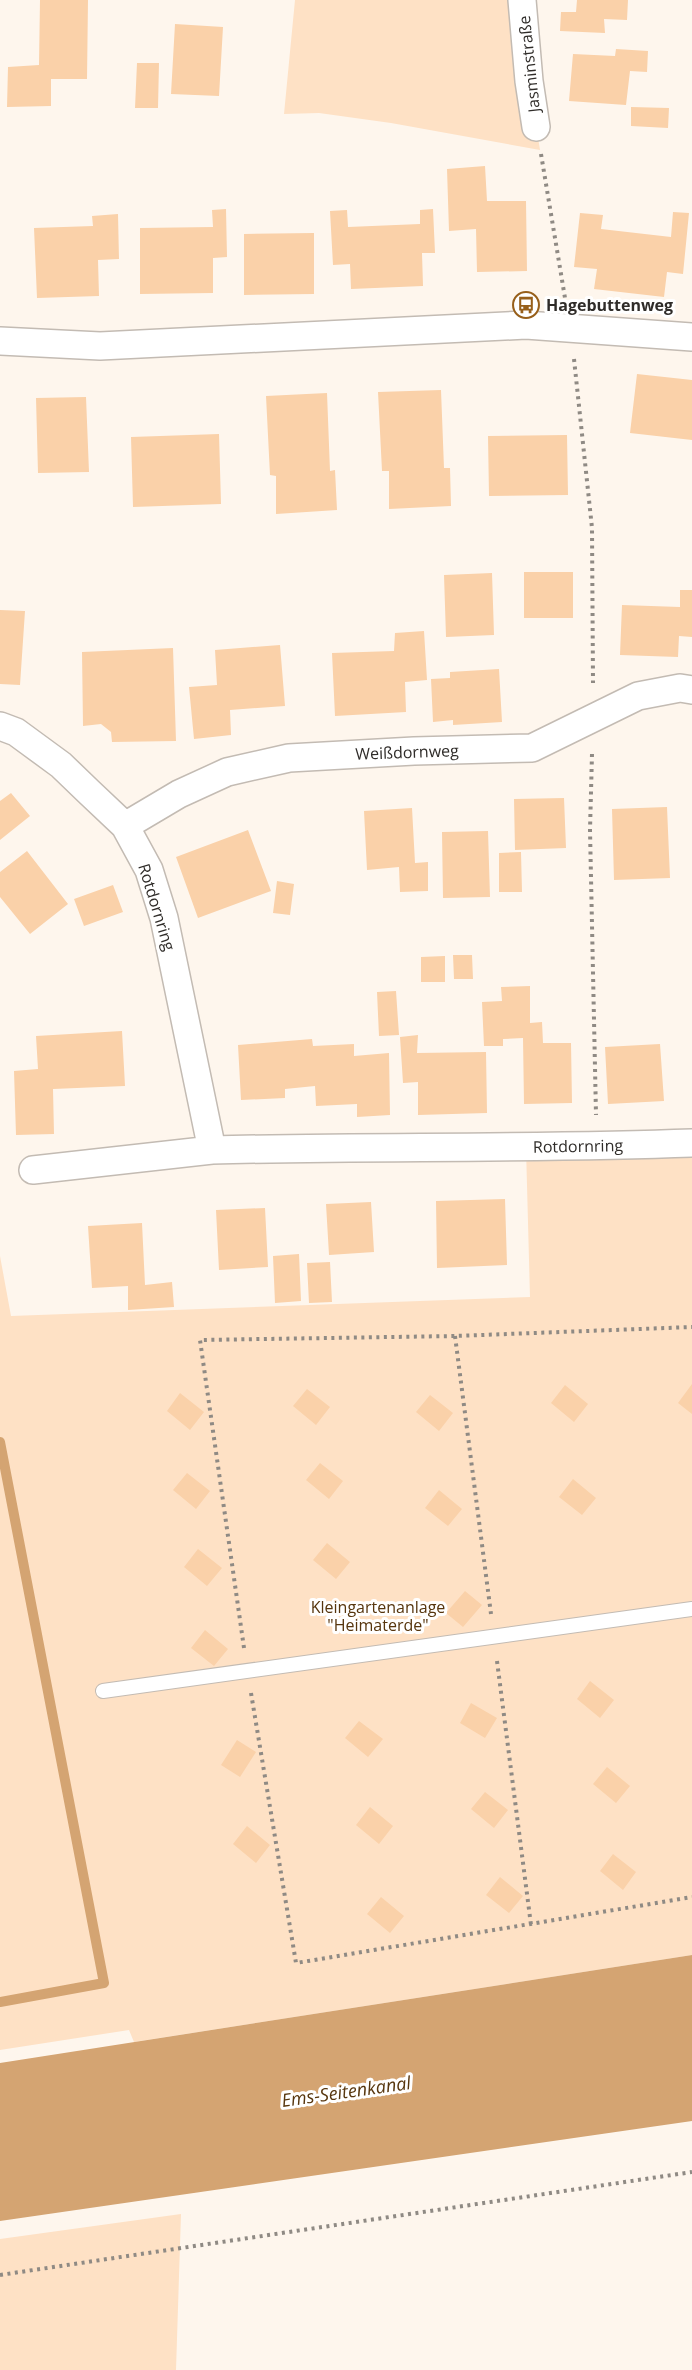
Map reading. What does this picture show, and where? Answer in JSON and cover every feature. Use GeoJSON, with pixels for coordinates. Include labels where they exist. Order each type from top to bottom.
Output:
{"type":"FeatureCollection","features":[{"type":"Feature","properties":{"kind":"street","name":"Jasminstraße"},"geometry":{"type":"LineString","coordinates":[[522,0],[529,81],[536,127]]}},
{"type":"Feature","properties":{"kind":"street"},"geometry":{"type":"LineString","coordinates":[[0,341],[100,346],[418,328],[569,326],[692,337]]}},
{"type":"Feature","properties":{"kind":"street","name":"Weißdornweg"},"geometry":{"type":"LineString","coordinates":[[124,826],[179,794],[227,772],[289,759],[414,751],[532,748],[638,696],[680,688],[692,690]]}},
{"type":"Feature","properties":{"kind":"street","name":"Rotdornring"},"geometry":{"type":"LineString","coordinates":[[0,726],[16,732],[61,765],[124,826],[149,870],[164,918],[212,1150]]}},
{"type":"Feature","properties":{"kind":"street","name":"Rotdornring"},"geometry":{"type":"LineString","coordinates":[[33,1170],[212,1150],[416,1146],[526,1148],[692,1143]]}},
{"type":"Feature","properties":{"kind":"lane"},"geometry":{"type":"LineString","coordinates":[[103,1691],[247,1669],[692,1609]]}},
{"type":"Feature","properties":{"kind":"path"},"geometry":{"type":"LineString","coordinates":[[536,127],[569,326]]}},
{"type":"Feature","properties":{"kind":"path"},"geometry":{"type":"LineString","coordinates":[[692,1327],[455,1336],[200,1340],[247,1669],[296,1963],[692,1897]]}},
{"type":"Feature","properties":{"kind":"path"},"geometry":{"type":"LineString","coordinates":[[0,2275],[692,2172]]}},
{"type":"Feature","properties":{"kind":"green space"},"geometry":{"type":"Polygon","coordinates":[[[295,0],[522,0],[529,81],[540,150],[391,123],[319,113],[284,114],[295,0]]]}},
{"type":"Feature","properties":{"kind":"green space","name":"Kleingartenanlage \"Heimaterde\""},"geometry":{"type":"Polygon","coordinates":[[[692,1143],[692,1955],[134,2042],[129,2030],[0,2050],[0,1256],[11,1316],[530,1297],[526,1148],[692,1143]]]}},
{"type":"Feature","properties":{"kind":"green space"},"geometry":{"type":"Polygon","coordinates":[[[181,2214],[176,2370],[0,2370],[0,2239],[181,2214]]]}},
{"type":"Feature","properties":{"kind":"water","name":"Ems-Seitenkanal"},"geometry":{"type":"Polygon","coordinates":[[[692,1955],[692,2121],[0,2221],[0,2063],[692,1955]]]}},
{"type":"Feature","properties":{"kind":"building"},"geometry":{"type":"Polygon","coordinates":[[[40,0],[88,0],[87,79],[51,79],[51,106],[7,107],[8,67],[39,65],[40,0]]]}},
{"type":"Feature","properties":{"kind":"building"},"geometry":{"type":"Polygon","coordinates":[[[577,0],[628,0],[627,20],[604,19],[605,33],[560,31],[561,12],[576,12],[577,0]]]}},
{"type":"Feature","properties":{"kind":"building"},"geometry":{"type":"Polygon","coordinates":[[[175,24],[223,27],[219,96],[171,94],[175,24]]]}},
{"type":"Feature","properties":{"kind":"building"},"geometry":{"type":"Polygon","coordinates":[[[616,49],[648,51],[647,72],[630,71],[626,105],[569,101],[573,54],[615,56],[616,49]]]}},
{"type":"Feature","properties":{"kind":"building"},"geometry":{"type":"Polygon","coordinates":[[[137,63],[159,63],[158,108],[135,108],[137,63]]]}},
{"type":"Feature","properties":{"kind":"building"},"geometry":{"type":"Polygon","coordinates":[[[631,107],[669,108],[668,128],[631,126],[631,107]]]}},
{"type":"Feature","properties":{"kind":"building"},"geometry":{"type":"Polygon","coordinates":[[[485,166],[487,201],[526,201],[527,271],[477,272],[476,229],[449,231],[447,169],[485,166]]]}},
{"type":"Feature","properties":{"kind":"building"},"geometry":{"type":"Polygon","coordinates":[[[226,209],[227,257],[213,258],[213,293],[140,294],[140,228],[213,227],[212,210],[226,209]]]}},
{"type":"Feature","properties":{"kind":"building"},"geometry":{"type":"Polygon","coordinates":[[[433,209],[435,253],[422,253],[423,286],[351,289],[350,264],[333,265],[330,211],[347,210],[348,227],[420,224],[420,210],[433,209]]]}},
{"type":"Feature","properties":{"kind":"building"},"geometry":{"type":"Polygon","coordinates":[[[673,212],[689,213],[683,274],[667,272],[664,297],[594,289],[597,269],[574,267],[580,213],[603,215],[601,229],[671,237],[673,212]]]}},
{"type":"Feature","properties":{"kind":"building"},"geometry":{"type":"Polygon","coordinates":[[[118,214],[119,259],[98,260],[99,296],[37,298],[34,228],[93,226],[92,216],[118,214]]]}},
{"type":"Feature","properties":{"kind":"building"},"geometry":{"type":"Polygon","coordinates":[[[314,233],[314,294],[244,295],[244,234],[314,233]]]}},
{"type":"Feature","properties":{"kind":"building"},"geometry":{"type":"Polygon","coordinates":[[[637,374],[692,380],[692,440],[630,433],[637,374]]]}},
{"type":"Feature","properties":{"kind":"building"},"geometry":{"type":"Polygon","coordinates":[[[441,390],[444,468],[450,468],[451,506],[389,509],[389,471],[382,471],[378,392],[441,390]]]}},
{"type":"Feature","properties":{"kind":"building"},"geometry":{"type":"Polygon","coordinates":[[[327,393],[330,471],[335,470],[337,510],[276,514],[276,476],[270,475],[266,396],[327,393]]]}},
{"type":"Feature","properties":{"kind":"building"},"geometry":{"type":"Polygon","coordinates":[[[86,397],[89,472],[38,473],[36,398],[86,397]]]}},
{"type":"Feature","properties":{"kind":"building"},"geometry":{"type":"Polygon","coordinates":[[[219,434],[221,504],[133,507],[131,437],[219,434]]]}},
{"type":"Feature","properties":{"kind":"building"},"geometry":{"type":"Polygon","coordinates":[[[567,435],[568,495],[489,496],[488,436],[567,435]]]}},
{"type":"Feature","properties":{"kind":"building"},"geometry":{"type":"Polygon","coordinates":[[[524,572],[573,572],[573,618],[524,618],[524,572]]]}},
{"type":"Feature","properties":{"kind":"building"},"geometry":{"type":"Polygon","coordinates":[[[492,573],[494,635],[446,637],[444,575],[492,573]]]}},
{"type":"Feature","properties":{"kind":"building"},"geometry":{"type":"Polygon","coordinates":[[[680,590],[692,590],[692,637],[679,636],[678,657],[620,655],[622,605],[680,607],[680,590]]]}},
{"type":"Feature","properties":{"kind":"building"},"geometry":{"type":"Polygon","coordinates":[[[0,610],[25,611],[20,685],[0,684],[0,610]]]}},
{"type":"Feature","properties":{"kind":"building"},"geometry":{"type":"Polygon","coordinates":[[[424,631],[427,680],[405,682],[406,712],[335,716],[332,653],[394,651],[395,633],[424,631]]]}},
{"type":"Feature","properties":{"kind":"building"},"geometry":{"type":"Polygon","coordinates":[[[280,645],[285,706],[230,710],[231,735],[194,739],[189,687],[217,685],[215,650],[280,645]]]}},
{"type":"Feature","properties":{"kind":"building"},"geometry":{"type":"Polygon","coordinates":[[[173,648],[176,741],[112,742],[111,732],[101,724],[83,726],[82,652],[173,648]]]}},
{"type":"Feature","properties":{"kind":"building"},"geometry":{"type":"Polygon","coordinates":[[[499,669],[502,722],[453,725],[453,720],[433,722],[431,679],[450,678],[450,672],[499,669]]]}},
{"type":"Feature","properties":{"kind":"building"},"geometry":{"type":"Polygon","coordinates":[[[11,793],[30,816],[0,840],[0,801],[11,793]]]}},
{"type":"Feature","properties":{"kind":"building"},"geometry":{"type":"Polygon","coordinates":[[[564,798],[566,848],[515,850],[514,799],[564,798]]]}},
{"type":"Feature","properties":{"kind":"building"},"geometry":{"type":"Polygon","coordinates":[[[667,807],[670,878],[614,880],[612,809],[667,807]]]}},
{"type":"Feature","properties":{"kind":"building"},"geometry":{"type":"Polygon","coordinates":[[[412,808],[415,863],[428,862],[428,891],[400,892],[399,867],[367,870],[364,811],[412,808]]]}},
{"type":"Feature","properties":{"kind":"building"},"geometry":{"type":"Polygon","coordinates":[[[248,830],[271,891],[198,918],[176,857],[248,830]]]}},
{"type":"Feature","properties":{"kind":"building"},"geometry":{"type":"Polygon","coordinates":[[[488,831],[490,897],[443,898],[442,832],[488,831]]]}},
{"type":"Feature","properties":{"kind":"building"},"geometry":{"type":"Polygon","coordinates":[[[27,851],[68,904],[30,934],[0,897],[0,872],[27,851]]]}},
{"type":"Feature","properties":{"kind":"building"},"geometry":{"type":"Polygon","coordinates":[[[521,852],[522,892],[499,892],[499,853],[521,852]]]}},
{"type":"Feature","properties":{"kind":"building"},"geometry":{"type":"Polygon","coordinates":[[[277,881],[294,884],[290,915],[273,913],[277,881]]]}},
{"type":"Feature","properties":{"kind":"building"},"geometry":{"type":"Polygon","coordinates":[[[113,885],[123,912],[84,926],[74,899],[113,885]]]}},
{"type":"Feature","properties":{"kind":"building"},"geometry":{"type":"Polygon","coordinates":[[[453,955],[472,955],[473,979],[454,979],[453,955]]]}},
{"type":"Feature","properties":{"kind":"building"},"geometry":{"type":"Polygon","coordinates":[[[445,956],[445,982],[421,982],[421,957],[445,956]]]}},
{"type":"Feature","properties":{"kind":"building"},"geometry":{"type":"Polygon","coordinates":[[[530,986],[530,1023],[542,1022],[543,1043],[571,1043],[572,1103],[524,1104],[523,1038],[503,1039],[503,1046],[484,1046],[482,1002],[502,1001],[501,987],[530,986]]]}},
{"type":"Feature","properties":{"kind":"building"},"geometry":{"type":"Polygon","coordinates":[[[396,991],[399,1035],[379,1036],[377,992],[396,991]]]}},
{"type":"Feature","properties":{"kind":"building"},"geometry":{"type":"Polygon","coordinates":[[[122,1031],[125,1086],[53,1089],[54,1134],[16,1135],[14,1071],[38,1069],[36,1036],[122,1031]]]}},
{"type":"Feature","properties":{"kind":"building"},"geometry":{"type":"Polygon","coordinates":[[[418,1035],[417,1053],[486,1052],[487,1113],[418,1115],[418,1082],[403,1083],[400,1037],[418,1035]]]}},
{"type":"Feature","properties":{"kind":"building"},"geometry":{"type":"Polygon","coordinates":[[[312,1039],[313,1046],[354,1044],[354,1056],[389,1053],[390,1115],[357,1117],[357,1104],[316,1106],[315,1086],[285,1089],[285,1098],[241,1100],[238,1045],[312,1039]]]}},
{"type":"Feature","properties":{"kind":"building"},"geometry":{"type":"Polygon","coordinates":[[[660,1044],[664,1101],[608,1104],[605,1047],[660,1044]]]}},
{"type":"Feature","properties":{"kind":"building"},"geometry":{"type":"Polygon","coordinates":[[[505,1199],[507,1265],[437,1268],[436,1201],[505,1199]]]}},
{"type":"Feature","properties":{"kind":"building"},"geometry":{"type":"Polygon","coordinates":[[[371,1202],[374,1252],[329,1255],[326,1204],[371,1202]]]}},
{"type":"Feature","properties":{"kind":"building"},"geometry":{"type":"Polygon","coordinates":[[[265,1208],[268,1267],[219,1270],[216,1210],[265,1208]]]}},
{"type":"Feature","properties":{"kind":"building"},"geometry":{"type":"Polygon","coordinates":[[[142,1223],[145,1285],[172,1282],[174,1307],[128,1310],[128,1286],[92,1288],[88,1226],[142,1223]]]}},
{"type":"Feature","properties":{"kind":"building"},"geometry":{"type":"Polygon","coordinates":[[[299,1254],[301,1301],[275,1303],[273,1256],[299,1254]]]}},
{"type":"Feature","properties":{"kind":"building"},"geometry":{"type":"Polygon","coordinates":[[[330,1262],[332,1302],[309,1303],[307,1263],[330,1262]]]}},
{"type":"Feature","properties":{"kind":"building"},"geometry":{"type":"Polygon","coordinates":[[[692,1384],[692,1414],[678,1403],[692,1384]]]}},
{"type":"Feature","properties":{"kind":"building"},"geometry":{"type":"Polygon","coordinates":[[[565,1385],[588,1404],[574,1422],[551,1403],[565,1385]]]}},
{"type":"Feature","properties":{"kind":"building"},"geometry":{"type":"Polygon","coordinates":[[[307,1389],[330,1407],[316,1425],[293,1406],[307,1389]]]}},
{"type":"Feature","properties":{"kind":"building"},"geometry":{"type":"Polygon","coordinates":[[[180,1393],[204,1412],[190,1430],[167,1411],[180,1393]]]}},
{"type":"Feature","properties":{"kind":"building"},"geometry":{"type":"Polygon","coordinates":[[[430,1395],[453,1413],[439,1431],[416,1412],[430,1395]]]}},
{"type":"Feature","properties":{"kind":"building"},"geometry":{"type":"Polygon","coordinates":[[[320,1463],[343,1481],[329,1499],[306,1480],[320,1463]]]}},
{"type":"Feature","properties":{"kind":"building"},"geometry":{"type":"Polygon","coordinates":[[[187,1473],[210,1491],[196,1509],[173,1490],[187,1473]]]}},
{"type":"Feature","properties":{"kind":"building"},"geometry":{"type":"Polygon","coordinates":[[[573,1479],[596,1498],[582,1515],[559,1497],[573,1479]]]}},
{"type":"Feature","properties":{"kind":"building"},"geometry":{"type":"Polygon","coordinates":[[[439,1490],[462,1509],[448,1526],[425,1508],[439,1490]]]}},
{"type":"Feature","properties":{"kind":"building"},"geometry":{"type":"Polygon","coordinates":[[[327,1543],[350,1562],[336,1579],[313,1560],[327,1543]]]}},
{"type":"Feature","properties":{"kind":"building"},"geometry":{"type":"Polygon","coordinates":[[[198,1549],[222,1568],[207,1586],[184,1567],[198,1549]]]}},
{"type":"Feature","properties":{"kind":"building"},"geometry":{"type":"Polygon","coordinates":[[[465,1591],[482,1605],[463,1627],[446,1613],[465,1591]]]}},
{"type":"Feature","properties":{"kind":"building"},"geometry":{"type":"Polygon","coordinates":[[[205,1630],[228,1649],[214,1666],[191,1648],[205,1630]]]}},
{"type":"Feature","properties":{"kind":"building"},"geometry":{"type":"Polygon","coordinates":[[[590,1681],[614,1700],[600,1718],[577,1699],[590,1681]]]}},
{"type":"Feature","properties":{"kind":"building"},"geometry":{"type":"Polygon","coordinates":[[[471,1703],[497,1718],[485,1738],[460,1723],[471,1703]]]}},
{"type":"Feature","properties":{"kind":"building"},"geometry":{"type":"Polygon","coordinates":[[[359,1721],[383,1739],[368,1757],[345,1738],[359,1721]]]}},
{"type":"Feature","properties":{"kind":"building"},"geometry":{"type":"Polygon","coordinates":[[[237,1740],[256,1752],[240,1777],[221,1765],[237,1740]]]}},
{"type":"Feature","properties":{"kind":"building"},"geometry":{"type":"Polygon","coordinates":[[[607,1767],[630,1786],[616,1803],[593,1784],[607,1767]]]}},
{"type":"Feature","properties":{"kind":"building"},"geometry":{"type":"Polygon","coordinates":[[[485,1792],[508,1810],[494,1828],[471,1809],[485,1792]]]}},
{"type":"Feature","properties":{"kind":"building"},"geometry":{"type":"Polygon","coordinates":[[[370,1807],[393,1826],[379,1844],[356,1825],[370,1807]]]}},
{"type":"Feature","properties":{"kind":"building"},"geometry":{"type":"Polygon","coordinates":[[[247,1826],[270,1845],[256,1863],[233,1844],[247,1826]]]}},
{"type":"Feature","properties":{"kind":"building"},"geometry":{"type":"Polygon","coordinates":[[[613,1854],[636,1872],[623,1890],[600,1871],[613,1854]]]}},
{"type":"Feature","properties":{"kind":"building"},"geometry":{"type":"Polygon","coordinates":[[[500,1877],[523,1896],[509,1913],[486,1895],[500,1877]]]}},
{"type":"Feature","properties":{"kind":"building"},"geometry":{"type":"Polygon","coordinates":[[[381,1897],[404,1916],[390,1933],[367,1914],[381,1897]]]}},
{"type":"Feature","properties":{"kind":"waterway"},"geometry":{"type":"LineString","coordinates":[[0,1442],[104,1983],[0,2002]]}},
{"type":"Feature","properties":{"kind":"place","name":"Hagebuttenweg"},"geometry":{"type":"Point","coordinates":[526,305]}}]}
